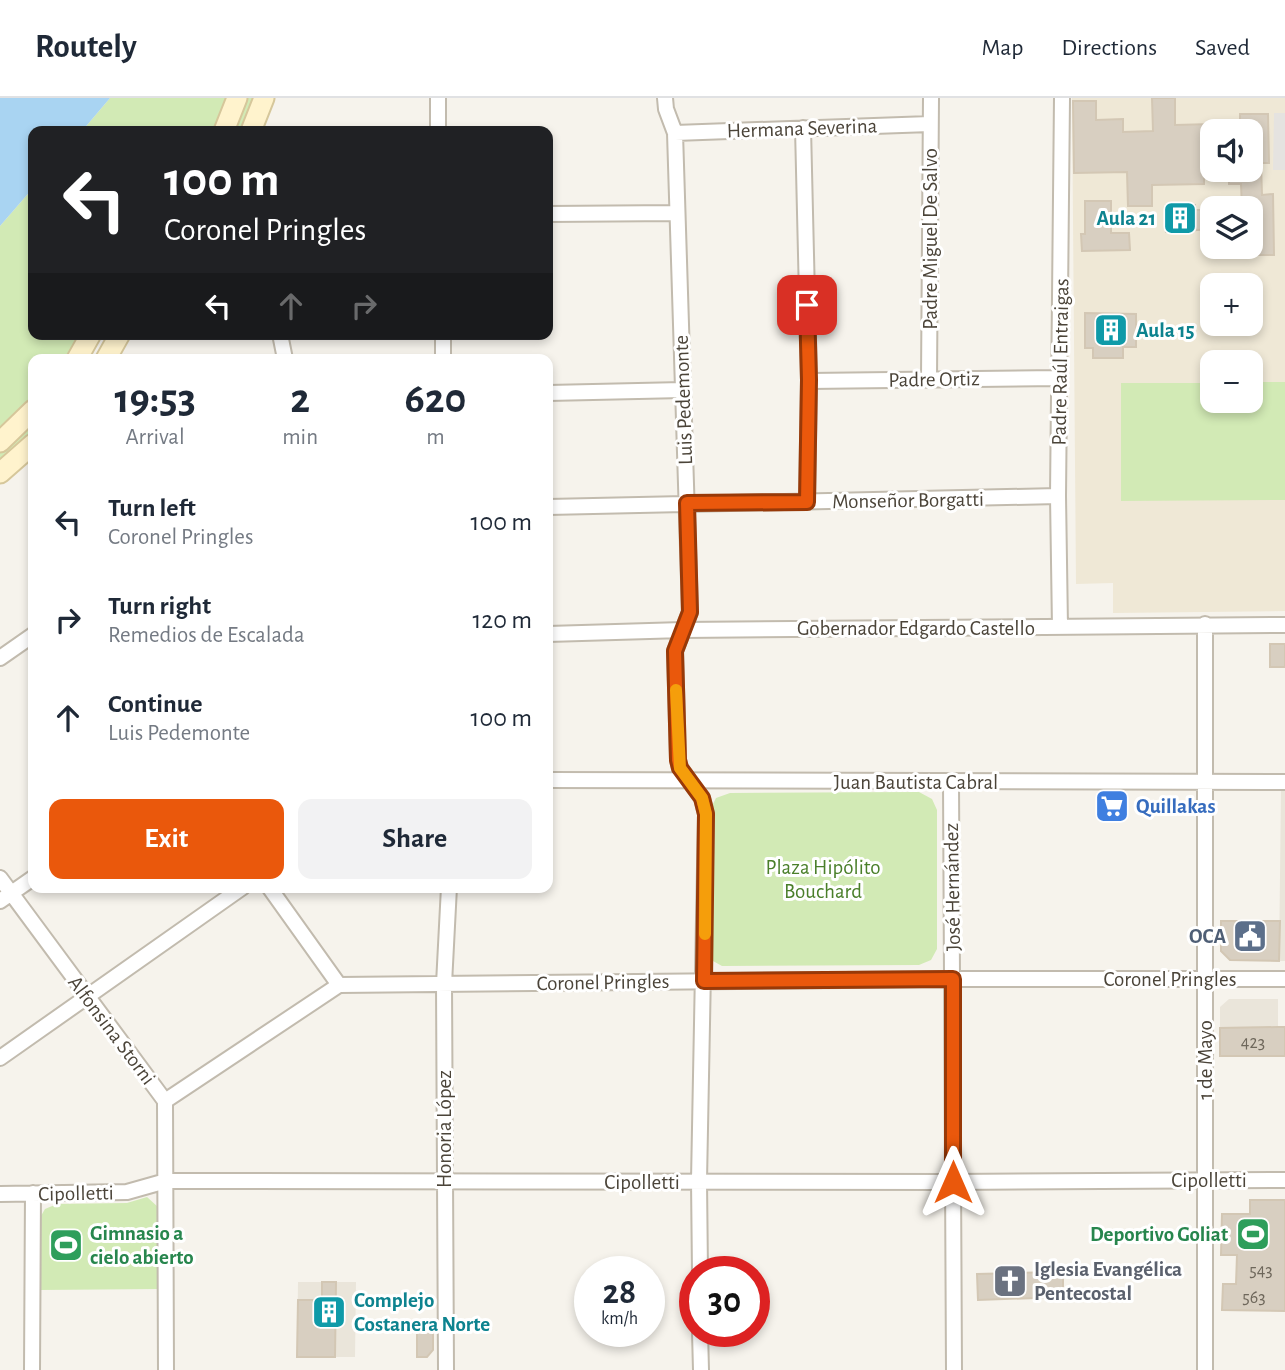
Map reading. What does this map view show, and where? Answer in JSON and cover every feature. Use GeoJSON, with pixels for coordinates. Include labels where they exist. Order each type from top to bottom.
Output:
{"type":"FeatureCollection","features":[{"type":"Feature","properties":{"kind":"main road"},"geometry":{"type":"LineString","coordinates":[[226,126],[237,98]]}},
{"type":"Feature","properties":{"kind":"main road"},"geometry":{"type":"LineString","coordinates":[[253,126],[264,98]]}},
{"type":"Feature","properties":{"kind":"main road"},"geometry":{"type":"LineString","coordinates":[[0,442],[28,415]]}},
{"type":"Feature","properties":{"kind":"main road"},"geometry":{"type":"LineString","coordinates":[[0,473],[28,448]]}},
{"type":"Feature","properties":{"kind":"street"},"geometry":{"type":"LineString","coordinates":[[438,98],[438,126]]}},
{"type":"Feature","properties":{"kind":"street","name":"Luis Pedemonte"},"geometry":{"type":"LineString","coordinates":[[666,98],[666,108],[675,133],[690,612],[675,651],[678,760],[680,768],[702,798],[706,814],[700,1256]]}},
{"type":"Feature","properties":{"kind":"street","name":"Padre Miguel De Salvo"},"geometry":{"type":"LineString","coordinates":[[929,379],[931,98]]}},
{"type":"Feature","properties":{"kind":"street","name":"Padre Raúl Entraigas"},"geometry":{"type":"LineString","coordinates":[[1060,627],[1058,496],[1062,98]]}},
{"type":"Feature","properties":{"kind":"street","name":"Hermana Severina"},"geometry":{"type":"LineString","coordinates":[[675,133],[930,124]]}},
{"type":"Feature","properties":{"kind":"street"},"geometry":{"type":"LineString","coordinates":[[803,128],[809,380],[807,502]]}},
{"type":"Feature","properties":{"kind":"street"},"geometry":{"type":"LineString","coordinates":[[553,214],[677,213]]}},
{"type":"Feature","properties":{"kind":"street","name":"Padre Ortiz"},"geometry":{"type":"LineString","coordinates":[[809,380],[1059,377]]}},
{"type":"Feature","properties":{"kind":"street"},"geometry":{"type":"LineString","coordinates":[[553,393],[683,390]]}},
{"type":"Feature","properties":{"kind":"street","name":"Monseñor Borgatti"},"geometry":{"type":"LineString","coordinates":[[553,507],[1058,496]]}},
{"type":"Feature","properties":{"kind":"street","name":"1 de Mayo"},"geometry":{"type":"LineString","coordinates":[[1205,624],[1205,1370]]}},
{"type":"Feature","properties":{"kind":"street","name":"Gobernador Edgardo Castello"},"geometry":{"type":"LineString","coordinates":[[553,634],[682,630],[1285,625]]}},
{"type":"Feature","properties":{"kind":"street"},"geometry":{"type":"LineString","coordinates":[[0,658],[28,638]]}},
{"type":"Feature","properties":{"kind":"street","name":"Juan Bautista Cabral"},"geometry":{"type":"LineString","coordinates":[[553,780],[1285,782]]}},
{"type":"Feature","properties":{"kind":"street","name":"José Hernández"},"geometry":{"type":"LineString","coordinates":[[951,782],[954,1370]]}},
{"type":"Feature","properties":{"kind":"street","name":"Alfonsina Storni"},"geometry":{"type":"LineString","coordinates":[[0,878],[6,897],[88,998],[165,1101],[166,1370]]}},
{"type":"Feature","properties":{"kind":"street"},"geometry":{"type":"LineString","coordinates":[[6,897],[28,882]]}},
{"type":"Feature","properties":{"kind":"street"},"geometry":{"type":"LineString","coordinates":[[0,1058],[235,893]]}},
{"type":"Feature","properties":{"kind":"street"},"geometry":{"type":"LineString","coordinates":[[165,1101],[340,985],[274,893]]}},
{"type":"Feature","properties":{"kind":"street","name":"Honoria López"},"geometry":{"type":"LineString","coordinates":[[446,1370],[444,984],[449,893]]}},
{"type":"Feature","properties":{"kind":"street","name":"Coronel Pringles"},"geometry":{"type":"LineString","coordinates":[[340,985],[953,979],[1285,979]]}},
{"type":"Feature","properties":{"kind":"street","name":"Cipolletti"},"geometry":{"type":"LineString","coordinates":[[0,1194],[127,1192],[166,1181],[1285,1180]]}},
{"type":"Feature","properties":{"kind":"street"},"geometry":{"type":"LineString","coordinates":[[32,1370],[33,1193]]}},
{"type":"Feature","properties":{"kind":"street"},"geometry":{"type":"LineString","coordinates":[[700,1347],[701,1370]]}},
{"type":"Feature","properties":{"kind":"shaded area"},"geometry":{"type":"Polygon","coordinates":[[[1072,98],[1285,98],[1285,611],[1113,613],[1113,583],[1076,584],[1072,98]]]}},
{"type":"Feature","properties":{"kind":"shaded area"},"geometry":{"type":"Polygon","coordinates":[[[1274,113],[1285,113],[1285,170],[1273,170],[1274,113]]]}},
{"type":"Feature","properties":{"kind":"shaded area"},"geometry":{"type":"Polygon","coordinates":[[[1281,790],[1285,790],[1285,961],[1279,961],[1281,790]]]}},
{"type":"Feature","properties":{"kind":"shaded area"},"geometry":{"type":"Polygon","coordinates":[[[1229,999],[1278,999],[1278,1027],[1220,1028],[1220,1007],[1229,999]]]}},
{"type":"Feature","properties":{"kind":"shaded area","name":"Complejo Costanera Norte"},"geometry":{"type":"Polygon","coordinates":[[[298,1282],[356,1282],[355,1357],[297,1357],[298,1282]]]}},
{"type":"Feature","properties":{"kind":"green space"},"geometry":{"type":"Polygon","coordinates":[[[110,98],[229,98],[218,126],[86,126],[110,98]]]}},
{"type":"Feature","properties":{"kind":"green space"},"geometry":{"type":"Polygon","coordinates":[[[245,98],[256,98],[244,126],[234,126],[245,98]]]}},
{"type":"Feature","properties":{"kind":"green space"},"geometry":{"type":"Polygon","coordinates":[[[28,194],[28,340],[78,340],[70,354],[28,354],[28,407],[0,434],[0,226],[28,194]]]}},
{"type":"Feature","properties":{"kind":"green space"},"geometry":{"type":"Polygon","coordinates":[[[1263,382],[1285,382],[1285,500],[1121,501],[1121,383],[1200,383],[1200,413],[1263,413],[1263,382]]]}},
{"type":"Feature","properties":{"kind":"green space"},"geometry":{"type":"Polygon","coordinates":[[[28,425],[28,440],[0,465],[0,450],[28,425]]]}},
{"type":"Feature","properties":{"kind":"green space","name":"Plaza Hipólito Bouchard"},"geometry":{"type":"Polygon","coordinates":[[[919,792],[932,799],[937,810],[937,949],[931,960],[919,965],[722,966],[713,961],[709,954],[709,812],[716,798],[730,793],[919,792]]]}},
{"type":"Feature","properties":{"kind":"green space"},"geometry":{"type":"Polygon","coordinates":[[[147,1197],[158,1207],[159,1289],[39,1290],[38,1221],[45,1209],[57,1204],[127,1203],[147,1197]]]}},
{"type":"Feature","properties":{"kind":"water"},"geometry":{"type":"Polygon","coordinates":[[[0,98],[110,98],[86,126],[28,126],[28,194],[0,226],[0,98]]]}},
{"type":"Feature","properties":{"kind":"building"},"geometry":{"type":"Polygon","coordinates":[[[1152,98],[1175,98],[1175,125],[1200,124],[1200,182],[1204,184],[1152,185],[1152,206],[1128,206],[1127,172],[1074,173],[1073,101],[1096,101],[1096,120],[1123,119],[1123,132],[1153,131],[1152,98]]]}},
{"type":"Feature","properties":{"kind":"building"},"geometry":{"type":"Polygon","coordinates":[[[1240,114],[1268,114],[1269,163],[1263,163],[1263,119],[1240,119],[1240,114]]]}},
{"type":"Feature","properties":{"kind":"building"},"geometry":{"type":"Polygon","coordinates":[[[1262,182],[1262,195],[1273,194],[1274,255],[1263,255],[1263,196],[1242,196],[1241,184],[1229,184],[1262,182]]]}},
{"type":"Feature","properties":{"kind":"building"},"geometry":{"type":"Polygon","coordinates":[[[1085,201],[1111,201],[1111,233],[1129,233],[1130,250],[1082,251],[1085,201]]]}},
{"type":"Feature","properties":{"kind":"building","name":"Aula 21"},"geometry":{"type":"Polygon","coordinates":[[[1166,205],[1195,205],[1195,210],[1200,210],[1200,230],[1166,232],[1166,205]]]}},
{"type":"Feature","properties":{"kind":"building","name":"Aula 15"},"geometry":{"type":"Polygon","coordinates":[[[1085,313],[1136,314],[1136,347],[1123,347],[1123,358],[1093,358],[1093,348],[1085,348],[1085,313]]]}},
{"type":"Feature","properties":{"kind":"building"},"geometry":{"type":"Polygon","coordinates":[[[1270,644],[1285,644],[1285,667],[1270,667],[1270,644]]]}},
{"type":"Feature","properties":{"kind":"building","name":"OCA"},"geometry":{"type":"Polygon","coordinates":[[[1221,921],[1280,921],[1279,961],[1230,960],[1221,951],[1221,921]]]}},
{"type":"Feature","properties":{"kind":"building"},"geometry":{"type":"Polygon","coordinates":[[[1285,1027],[1285,1056],[1220,1056],[1220,1028],[1285,1027]]]}},
{"type":"Feature","properties":{"kind":"building"},"geometry":{"type":"Polygon","coordinates":[[[1250,1200],[1285,1200],[1285,1311],[1222,1310],[1223,1284],[1236,1284],[1237,1255],[1221,1255],[1222,1214],[1250,1214],[1250,1200]]]}},
{"type":"Feature","properties":{"kind":"building","name":"Iglesia Evangélica Pentecostal"},"geometry":{"type":"Polygon","coordinates":[[[1052,1267],[1063,1267],[1063,1297],[978,1300],[977,1274],[1052,1272],[1052,1267]]]}},
{"type":"Feature","properties":{"kind":"building"},"geometry":{"type":"Polygon","coordinates":[[[322,1282],[336,1282],[335,1357],[297,1357],[298,1300],[322,1300],[322,1282]]]}},
{"type":"Feature","properties":{"kind":"building"},"geometry":{"type":"Polygon","coordinates":[[[417,1332],[433,1332],[433,1350],[427,1357],[417,1357],[417,1332]]]}},
{"type":"Feature","properties":{"kind":"slow traffic"},"geometry":{"type":"LineString","coordinates":[[676,690],[678,760],[680,768],[702,798],[706,814],[705,934]]}},
{"type":"Feature","properties":{"kind":"place","name":"Aula 21"},"geometry":{"type":"Point","coordinates":[1180,218]}},
{"type":"Feature","properties":{"kind":"place","name":"Aula 15"},"geometry":{"type":"Point","coordinates":[1111,330]}},
{"type":"Feature","properties":{"kind":"place","name":"Quillakas"},"geometry":{"type":"Point","coordinates":[1112,806]}},
{"type":"Feature","properties":{"kind":"place","name":"OCA"},"geometry":{"type":"Point","coordinates":[1250,936]}},
{"type":"Feature","properties":{"kind":"place","name":"Deportivo Goliat"},"geometry":{"type":"Point","coordinates":[1253,1234]}},
{"type":"Feature","properties":{"kind":"place","name":"Gimnasio a cielo abierto"},"geometry":{"type":"Point","coordinates":[66,1245]}},
{"type":"Feature","properties":{"kind":"place","name":"Iglesia Evangélica Pentecostal"},"geometry":{"type":"Point","coordinates":[1010,1281]}},
{"type":"Feature","properties":{"kind":"place","name":"Complejo Costanera Norte"},"geometry":{"type":"Point","coordinates":[329,1312]}},
{"type":"Feature","properties":{"kind":"route"},"geometry":{"type":"LineString","coordinates":[[807,305],[807,502],[687,503],[690,612],[675,651],[678,760],[680,768],[702,798],[706,814],[704,981],[953,979],[953,1182]]}}]}
